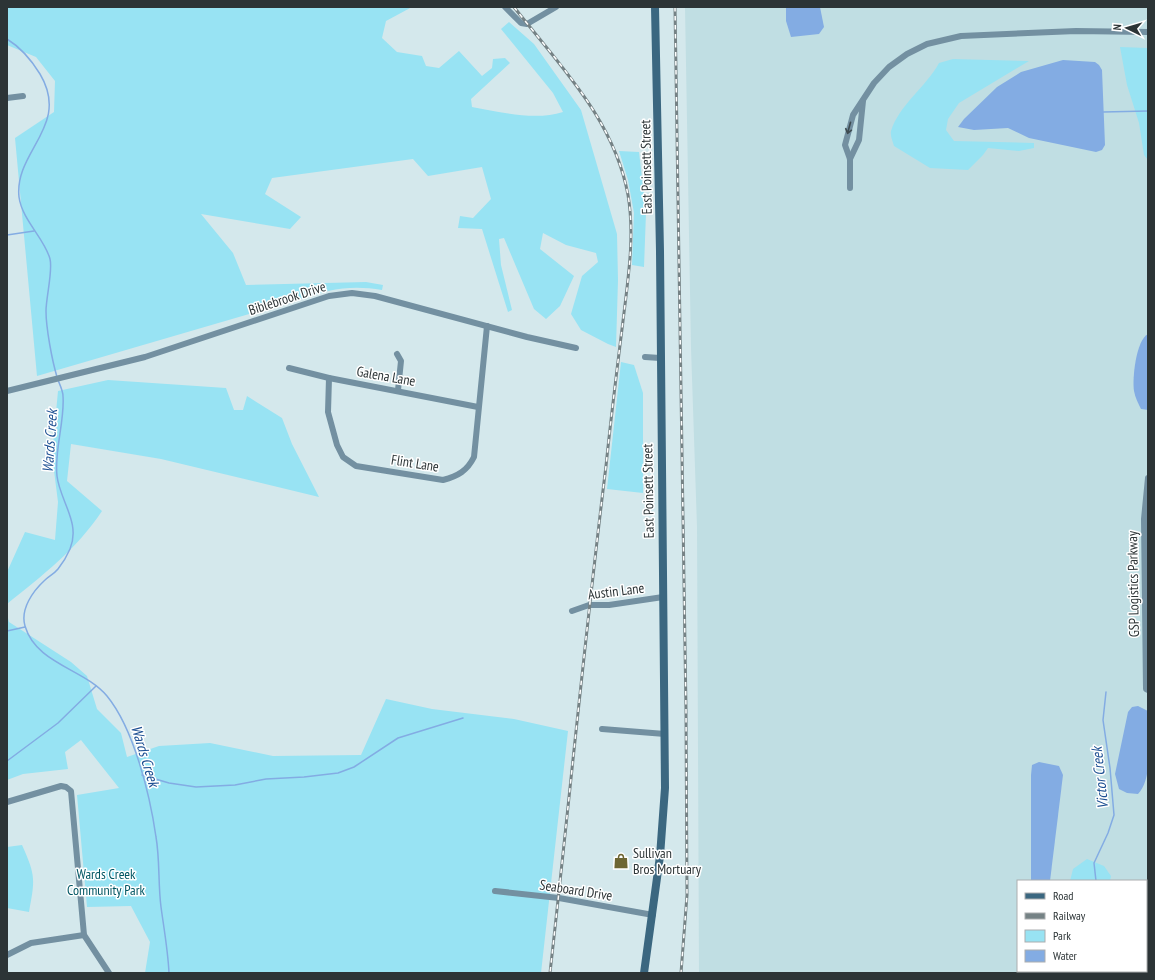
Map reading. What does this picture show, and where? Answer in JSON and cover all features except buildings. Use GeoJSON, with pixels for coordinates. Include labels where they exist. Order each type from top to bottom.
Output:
{"type":"FeatureCollection","features":[{"type":"Feature","properties":{"kind":"main road","name":"East Poinsett Street"},"geometry":{"type":"LineString","coordinates":[[644,973],[653,915],[664,811],[660,251],[655,7]]}},
{"type":"Feature","properties":{"kind":"street"},"geometry":{"type":"LineString","coordinates":[[505,7],[521,23],[528,24],[556,7]]}},
{"type":"Feature","properties":{"kind":"street"},"geometry":{"type":"LineString","coordinates":[[850,188],[850,159],[845,145],[853,115],[874,83],[889,68],[907,54],[944,38],[961,36],[1076,31],[1148,32]]}},
{"type":"Feature","properties":{"kind":"street"},"geometry":{"type":"LineString","coordinates":[[7,98],[23,96]]}},
{"type":"Feature","properties":{"kind":"street"},"geometry":{"type":"LineString","coordinates":[[850,159],[859,140],[863,100]]}},
{"type":"Feature","properties":{"kind":"street","name":"Biblebrook Drive"},"geometry":{"type":"LineString","coordinates":[[7,390],[56,380],[172,349],[340,294],[352,293],[375,296],[576,348]]}},
{"type":"Feature","properties":{"kind":"street","name":"Flint Lane"},"geometry":{"type":"LineString","coordinates":[[329,378],[328,412],[337,445],[343,457],[356,466],[443,480],[456,477],[469,468],[474,457],[487,326]]}},
{"type":"Feature","properties":{"kind":"street"},"geometry":{"type":"LineString","coordinates":[[396,354],[401,360],[398,390]]}},
{"type":"Feature","properties":{"kind":"street"},"geometry":{"type":"LineString","coordinates":[[645,358],[660,358]]}},
{"type":"Feature","properties":{"kind":"street","name":"Galena Lane"},"geometry":{"type":"LineString","coordinates":[[289,368],[329,378],[398,390],[478,407]]}},
{"type":"Feature","properties":{"kind":"street","name":"GSP Logistics Parkway"},"geometry":{"type":"LineString","coordinates":[[1147,690],[1144,518],[1148,478]]}},
{"type":"Feature","properties":{"kind":"street","name":"Austin Lane"},"geometry":{"type":"LineString","coordinates":[[572,611],[589,605],[609,605],[663,597]]}},
{"type":"Feature","properties":{"kind":"street"},"geometry":{"type":"LineString","coordinates":[[602,729],[664,734]]}},
{"type":"Feature","properties":{"kind":"street"},"geometry":{"type":"LineString","coordinates":[[7,802],[61,786],[66,787],[71,791],[84,935],[109,973]]}},
{"type":"Feature","properties":{"kind":"street","name":"Seaboard Drive"},"geometry":{"type":"LineString","coordinates":[[495,891],[567,899],[653,915]]}},
{"type":"Feature","properties":{"kind":"street"},"geometry":{"type":"LineString","coordinates":[[7,955],[31,943],[84,935]]}},
{"type":"Feature","properties":{"kind":"shaded area"},"geometry":{"type":"Polygon","coordinates":[[[685,7],[1148,7],[1148,973],[699,973],[697,527],[691,348],[685,7]]]}},
{"type":"Feature","properties":{"kind":"green space"},"geometry":{"type":"Polygon","coordinates":[[[7,7],[412,7],[386,21],[382,38],[397,52],[422,56],[426,66],[439,68],[459,51],[482,76],[492,68],[493,59],[505,58],[510,63],[471,99],[472,107],[529,116],[552,115],[563,112],[553,93],[501,29],[509,22],[534,44],[581,110],[617,234],[618,280],[616,347],[581,330],[571,314],[582,276],[598,262],[596,253],[566,245],[543,233],[540,249],[574,276],[560,306],[546,319],[534,309],[504,238],[499,239],[501,265],[512,310],[508,312],[482,229],[458,228],[460,216],[473,218],[491,199],[482,167],[428,176],[413,159],[272,178],[265,194],[301,217],[290,229],[201,214],[233,253],[246,285],[366,282],[383,285],[382,290],[355,288],[328,291],[37,376],[15,138],[54,112],[55,81],[36,57],[7,45],[7,7]]]}},
{"type":"Feature","properties":{"kind":"green space"},"geometry":{"type":"Polygon","coordinates":[[[1120,47],[1148,48],[1148,160],[1144,155],[1139,123],[1127,85],[1120,47]]]}},
{"type":"Feature","properties":{"kind":"green space"},"geometry":{"type":"Polygon","coordinates":[[[953,59],[1029,61],[959,103],[948,119],[946,130],[954,141],[1034,143],[1034,148],[1019,151],[988,148],[968,170],[930,168],[894,146],[891,131],[906,104],[934,72],[939,63],[953,59]]]}},
{"type":"Feature","properties":{"kind":"green space"},"geometry":{"type":"Polygon","coordinates":[[[619,151],[639,152],[646,213],[644,267],[632,265],[634,213],[628,180],[619,151]]]}},
{"type":"Feature","properties":{"kind":"green space"},"geometry":{"type":"Polygon","coordinates":[[[621,362],[634,365],[643,393],[643,493],[607,489],[621,362]]]}},
{"type":"Feature","properties":{"kind":"green space"},"geometry":{"type":"Polygon","coordinates":[[[108,380],[226,388],[234,410],[243,410],[247,396],[282,418],[292,444],[319,497],[161,459],[71,444],[67,481],[102,511],[70,550],[7,604],[7,572],[25,532],[55,540],[58,502],[52,455],[58,391],[108,380]]]}},
{"type":"Feature","properties":{"kind":"green space","name":"Wards Creek Community Park"},"geometry":{"type":"Polygon","coordinates":[[[7,614],[9,622],[71,662],[87,676],[97,709],[121,733],[127,757],[159,746],[210,743],[273,756],[361,755],[386,699],[432,709],[514,719],[568,731],[541,973],[145,973],[150,942],[131,906],[87,907],[77,795],[119,788],[81,740],[65,752],[68,769],[23,774],[7,780],[7,614]]]}},
{"type":"Feature","properties":{"kind":"green space"},"geometry":{"type":"Polygon","coordinates":[[[22,845],[30,864],[33,878],[29,912],[7,908],[7,847],[22,845]]]}},
{"type":"Feature","properties":{"kind":"green space"},"geometry":{"type":"Polygon","coordinates":[[[1087,859],[1104,866],[1111,876],[1110,880],[1070,880],[1073,869],[1087,859]]]}},
{"type":"Feature","properties":{"kind":"green space"},"geometry":{"type":"Polygon","coordinates":[[[1046,972],[1093,972],[1093,973],[1046,972]]]}},
{"type":"Feature","properties":{"kind":"water"},"geometry":{"type":"Polygon","coordinates":[[[786,7],[820,7],[824,27],[819,34],[791,37],[786,21],[786,7]]]}},
{"type":"Feature","properties":{"kind":"water"},"geometry":{"type":"Polygon","coordinates":[[[1063,60],[1095,62],[1102,70],[1105,145],[1102,150],[1096,152],[1029,138],[1008,128],[974,130],[958,127],[964,119],[997,87],[1021,72],[1063,60]]]}},
{"type":"Feature","properties":{"kind":"water"},"geometry":{"type":"Polygon","coordinates":[[[1148,334],[1148,410],[1141,409],[1135,396],[1134,369],[1140,344],[1148,334]]]}},
{"type":"Feature","properties":{"kind":"water"},"geometry":{"type":"Polygon","coordinates":[[[1138,706],[1148,711],[1149,754],[1146,777],[1143,787],[1138,794],[1127,793],[1119,789],[1115,774],[1128,712],[1132,707],[1138,706]]]}},
{"type":"Feature","properties":{"kind":"water"},"geometry":{"type":"Polygon","coordinates":[[[1039,762],[1059,766],[1063,775],[1050,880],[1031,880],[1032,765],[1039,762]]]}},
{"type":"Feature","properties":{"kind":"waterway","name":"Wards Creek"},"geometry":{"type":"LineString","coordinates":[[7,39],[21,50],[33,64],[40,74],[48,92],[49,109],[46,124],[25,166],[20,181],[19,197],[24,214],[43,244],[50,259],[51,270],[46,305],[46,318],[57,377]]}},
{"type":"Feature","properties":{"kind":"waterway"},"geometry":{"type":"LineString","coordinates":[[1103,112],[1148,111]]}},
{"type":"Feature","properties":{"kind":"waterway"},"geometry":{"type":"LineString","coordinates":[[7,235],[34,231]]}},
{"type":"Feature","properties":{"kind":"waterway","name":"Wards Creek"},"geometry":{"type":"LineString","coordinates":[[58,380],[62,392],[63,406],[56,466],[59,485],[72,521],[73,539],[69,552],[60,567],[40,584],[32,595],[24,613],[25,626],[31,639],[39,649],[50,658],[98,687],[107,696],[117,710],[133,744],[150,802],[156,837],[160,898],[169,973]]}},
{"type":"Feature","properties":{"kind":"waterway"},"geometry":{"type":"LineString","coordinates":[[7,631],[25,627]]}},
{"type":"Feature","properties":{"kind":"waterway"},"geometry":{"type":"LineString","coordinates":[[7,761],[58,723],[96,686]]}},
{"type":"Feature","properties":{"kind":"waterway","name":"Victor Creek"},"geometry":{"type":"LineString","coordinates":[[1096,880],[1094,863],[1108,833],[1114,815],[1110,768],[1103,720],[1106,692]]}},
{"type":"Feature","properties":{"kind":"waterway"},"geometry":{"type":"LineString","coordinates":[[142,775],[169,783],[196,787],[235,785],[266,779],[338,773],[354,767],[398,738],[463,718]]}},
{"type":"Feature","properties":{"kind":"railway"},"geometry":{"type":"LineString","coordinates":[[514,7],[583,94],[598,117],[611,142],[621,167],[628,195],[631,226],[629,273],[591,593],[550,973]]}},
{"type":"Feature","properties":{"kind":"railway"},"geometry":{"type":"LineString","coordinates":[[675,7],[686,710],[687,895],[681,973]]}},
{"type":"Feature","properties":{"kind":"place","name":"Sullivan Bros Mortuary"},"geometry":{"type":"Point","coordinates":[621,861]}}]}
